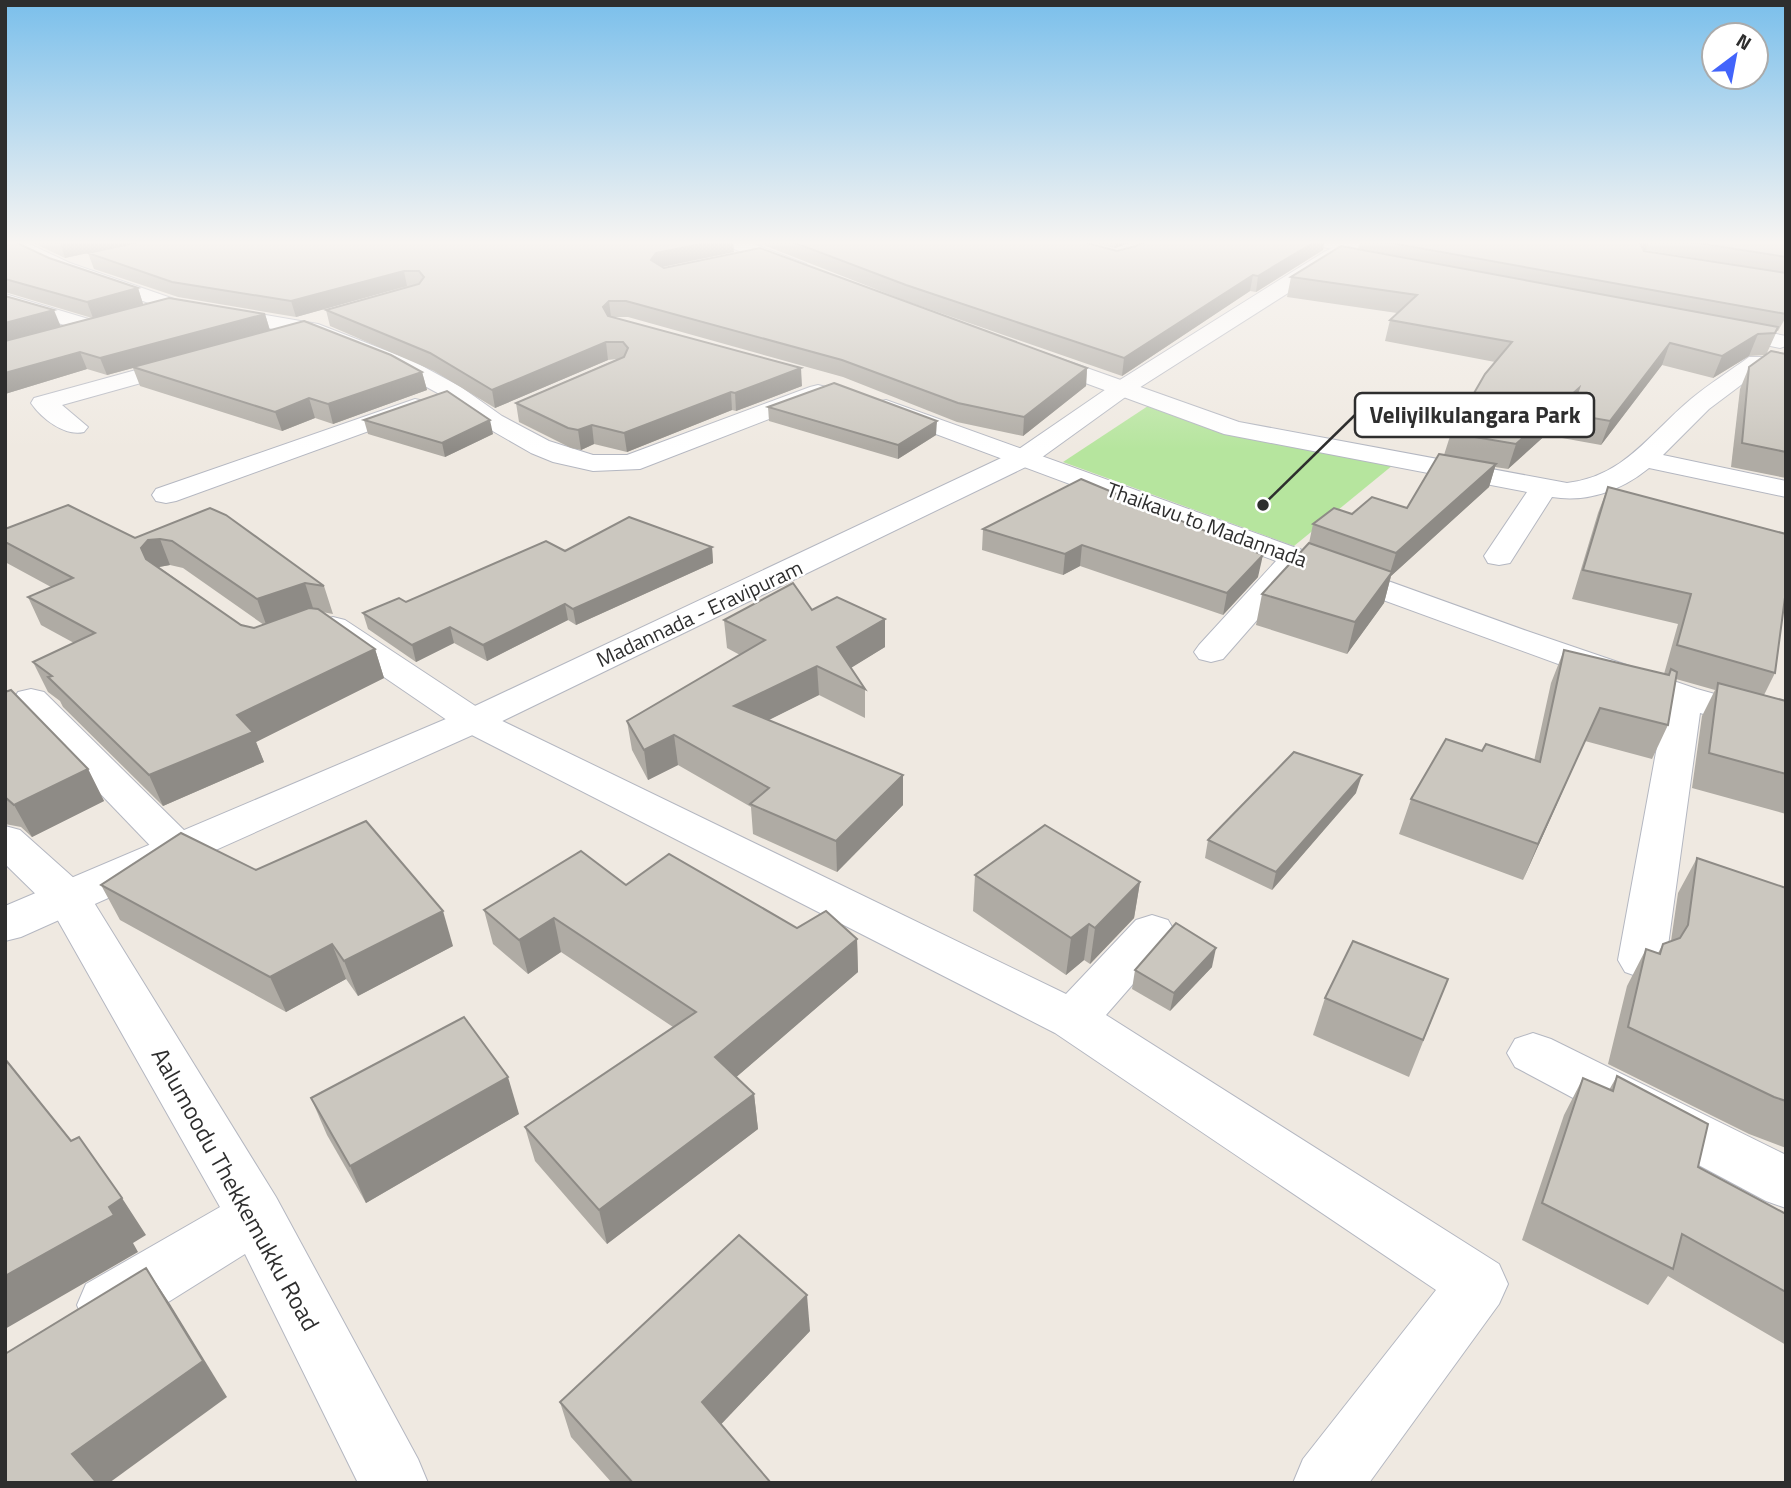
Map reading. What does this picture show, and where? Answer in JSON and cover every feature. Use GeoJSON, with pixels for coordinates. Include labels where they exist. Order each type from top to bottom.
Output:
{"type":"FeatureCollection","features":[{"type":"Feature","properties":{"kind":"street"},"geometry":{"type":"LineString","coordinates":[[38,310],[94,328]]}},
{"type":"Feature","properties":{"kind":"street"},"geometry":{"type":"LineString","coordinates":[[56,338],[154,310]]}},
{"type":"Feature","properties":{"kind":"street"},"geometry":{"type":"LineString","coordinates":[[205,310],[304,327],[405,366],[453,392],[493,421],[562,456],[593,463],[630,463],[846,391]]}},
{"type":"Feature","properties":{"kind":"street","name":"Madannada - Eravipuram"},"geometry":{"type":"LineString","coordinates":[[5,925],[473,720],[1025,457],[1123,388],[1246,310]]}},
{"type":"Feature","properties":{"kind":"street"},"geometry":{"type":"LineString","coordinates":[[257,344],[338,315]]}},
{"type":"Feature","properties":{"kind":"street"},"geometry":{"type":"LineString","coordinates":[[1555,490],[1586,491],[1613,481],[1645,459],[1699,405],[1767,364],[1783,338],[1702,325]]}},
{"type":"Feature","properties":{"kind":"street"},"geometry":{"type":"LineString","coordinates":[[1023,352],[1233,429],[1555,490],[1622,508]]}},
{"type":"Feature","properties":{"kind":"street"},"geometry":{"type":"LineString","coordinates":[[75,428],[43,403],[203,359]]}},
{"type":"Feature","properties":{"kind":"street","name":"Thaikavu to Madannada"},"geometry":{"type":"LineString","coordinates":[[794,374],[1684,696],[1786,726]]}},
{"type":"Feature","properties":{"kind":"street"},"geometry":{"type":"LineString","coordinates":[[166,495],[453,392]]}},
{"type":"Feature","properties":{"kind":"street"},"geometry":{"type":"LineString","coordinates":[[493,421],[518,410]]}},
{"type":"Feature","properties":{"kind":"street"},"geometry":{"type":"LineString","coordinates":[[1645,459],[1786,488]]}},
{"type":"Feature","properties":{"kind":"street"},"geometry":{"type":"LineString","coordinates":[[1499,556],[1555,490]]}},
{"type":"Feature","properties":{"kind":"street"},"geometry":{"type":"LineString","coordinates":[[1211,652],[1296,557]]}},
{"type":"Feature","properties":{"kind":"street"},"geometry":{"type":"LineString","coordinates":[[302,629],[315,624],[338,628],[473,720],[1073,1019],[1478,1284],[1327,1483]]}},
{"type":"Feature","properties":{"kind":"street"},"geometry":{"type":"LineString","coordinates":[[1642,960],[1684,696]]}},
{"type":"Feature","properties":{"kind":"street"},"geometry":{"type":"LineString","coordinates":[[31,700],[179,850]]}},
{"type":"Feature","properties":{"kind":"street","name":"Aalumoodu Thekkemukku Road"},"geometry":{"type":"LineString","coordinates":[[5,840],[69,899],[256,1216],[394,1483]]}},
{"type":"Feature","properties":{"kind":"street"},"geometry":{"type":"LineString","coordinates":[[1073,1019],[1152,932]]}},
{"type":"Feature","properties":{"kind":"street"},"geometry":{"type":"LineString","coordinates":[[1533,1053],[1786,1183]]}},
{"type":"Feature","properties":{"kind":"street"},"geometry":{"type":"LineString","coordinates":[[65,1332],[256,1216]]}},
{"type":"Feature","properties":{"kind":"green space"},"geometry":{"type":"Polygon","coordinates":[[[1151,404],[1393,465],[1294,546],[1063,462],[1151,404]]]}},
{"type":"Feature","properties":{"kind":"building"},"geometry":{"type":"Polygon","coordinates":[[[5,310],[52,310],[5,323],[5,310]]]}},
{"type":"Feature","properties":{"kind":"building"},"geometry":{"type":"Polygon","coordinates":[[[122,310],[244,310],[265,314],[100,358],[80,352],[5,373],[5,341],[122,310]]]}},
{"type":"Feature","properties":{"kind":"building"},"geometry":{"type":"Polygon","coordinates":[[[327,310],[605,310],[608,316],[801,368],[624,433],[592,425],[578,430],[568,428],[516,403],[624,357],[628,348],[623,342],[606,342],[492,390],[430,353],[327,310]]]}},
{"type":"Feature","properties":{"kind":"building"},"geometry":{"type":"Polygon","coordinates":[[[661,310],[930,310],[1087,368],[1024,417],[958,403],[842,360],[661,310]]]}},
{"type":"Feature","properties":{"kind":"building"},"geometry":{"type":"Polygon","coordinates":[[[982,310],[1198,310],[1124,358],[982,310]]]}},
{"type":"Feature","properties":{"kind":"building"},"geometry":{"type":"Polygon","coordinates":[[[1400,310],[1689,310],[1778,327],[1775,333],[1758,334],[1722,356],[1670,343],[1610,421],[1570,414],[1579,388],[1516,444],[1451,433],[1485,374],[1512,342],[1390,320],[1400,310]]]}},
{"type":"Feature","properties":{"kind":"building"},"geometry":{"type":"Polygon","coordinates":[[[1766,310],[1786,310],[1786,314],[1766,310]]]}},
{"type":"Feature","properties":{"kind":"building"},"geometry":{"type":"Polygon","coordinates":[[[304,321],[391,355],[422,372],[328,404],[309,398],[275,412],[133,367],[304,321]]]}},
{"type":"Feature","properties":{"kind":"building"},"geometry":{"type":"Polygon","coordinates":[[[1771,351],[1786,354],[1786,452],[1742,443],[1749,367],[1771,351]]]}},
{"type":"Feature","properties":{"kind":"building"},"geometry":{"type":"Polygon","coordinates":[[[834,383],[937,421],[898,445],[768,407],[834,383]]]}},
{"type":"Feature","properties":{"kind":"building"},"geometry":{"type":"Polygon","coordinates":[[[447,391],[490,420],[442,443],[364,420],[447,391]]]}},
{"type":"Feature","properties":{"kind":"building"},"geometry":{"type":"Polygon","coordinates":[[[1439,454],[1496,464],[1396,553],[1313,524],[1334,508],[1352,514],[1372,497],[1407,508],[1439,454]]]}},
{"type":"Feature","properties":{"kind":"building"},"geometry":{"type":"Polygon","coordinates":[[[1081,479],[1263,555],[1227,593],[1082,545],[1065,554],[983,529],[1081,479]]]}},
{"type":"Feature","properties":{"kind":"building"},"geometry":{"type":"Polygon","coordinates":[[[1608,487],[1786,534],[1786,590],[1775,673],[1677,645],[1691,594],[1583,570],[1608,487]]]}},
{"type":"Feature","properties":{"kind":"building"},"geometry":{"type":"Polygon","coordinates":[[[68,505],[135,538],[210,508],[226,515],[324,586],[305,583],[257,599],[172,541],[148,540],[141,548],[146,559],[241,625],[254,628],[309,608],[318,609],[375,649],[237,715],[253,732],[149,775],[48,677],[52,676],[33,662],[95,633],[28,597],[73,578],[5,542],[5,529],[68,505]]]}},
{"type":"Feature","properties":{"kind":"building"},"geometry":{"type":"Polygon","coordinates":[[[629,517],[712,547],[573,609],[565,604],[483,645],[450,627],[412,645],[363,613],[399,598],[406,602],[546,541],[565,551],[629,517]]]}},
{"type":"Feature","properties":{"kind":"building"},"geometry":{"type":"Polygon","coordinates":[[[1309,543],[1392,572],[1355,622],[1262,594],[1309,543]]]}},
{"type":"Feature","properties":{"kind":"building"},"geometry":{"type":"Polygon","coordinates":[[[793,583],[812,610],[837,597],[885,619],[837,647],[865,689],[817,666],[734,706],[903,775],[836,841],[750,804],[769,788],[674,735],[644,750],[627,721],[765,640],[724,620],[793,583]]]}},
{"type":"Feature","properties":{"kind":"building"},"geometry":{"type":"Polygon","coordinates":[[[1564,650],[1669,675],[1671,669],[1677,672],[1668,725],[1600,708],[1538,844],[1411,799],[1446,739],[1482,751],[1486,744],[1540,762],[1564,650]]]}},
{"type":"Feature","properties":{"kind":"building"},"geometry":{"type":"Polygon","coordinates":[[[1718,683],[1786,701],[1786,774],[1709,753],[1718,683]]]}},
{"type":"Feature","properties":{"kind":"building"},"geometry":{"type":"Polygon","coordinates":[[[11,690],[88,769],[14,805],[5,797],[5,692],[11,690]]]}},
{"type":"Feature","properties":{"kind":"building"},"geometry":{"type":"Polygon","coordinates":[[[1294,752],[1362,775],[1276,872],[1208,840],[1294,752]]]}},
{"type":"Feature","properties":{"kind":"building"},"geometry":{"type":"Polygon","coordinates":[[[366,821],[443,911],[344,961],[332,944],[270,977],[101,885],[181,833],[256,870],[366,821]]]}},
{"type":"Feature","properties":{"kind":"building"},"geometry":{"type":"Polygon","coordinates":[[[1045,825],[1140,882],[1095,928],[1089,924],[1071,938],[975,875],[1045,825]]]}},
{"type":"Feature","properties":{"kind":"building"},"geometry":{"type":"Polygon","coordinates":[[[581,851],[626,885],[669,854],[797,928],[826,911],[857,939],[715,1057],[754,1094],[599,1210],[525,1127],[696,1012],[554,918],[519,940],[484,910],[581,851]]]}},
{"type":"Feature","properties":{"kind":"building"},"geometry":{"type":"Polygon","coordinates":[[[1697,858],[1786,888],[1786,1101],[1628,1027],[1646,949],[1660,954],[1663,944],[1680,938],[1688,925],[1697,858]]]}},
{"type":"Feature","properties":{"kind":"building"},"geometry":{"type":"Polygon","coordinates":[[[1176,923],[1216,948],[1174,993],[1135,970],[1176,923]]]}},
{"type":"Feature","properties":{"kind":"building"},"geometry":{"type":"Polygon","coordinates":[[[1353,941],[1448,979],[1423,1040],[1325,998],[1353,941]]]}},
{"type":"Feature","properties":{"kind":"building"},"geometry":{"type":"Polygon","coordinates":[[[464,1017],[508,1077],[350,1166],[311,1098],[464,1017]]]}},
{"type":"Feature","properties":{"kind":"building"},"geometry":{"type":"Polygon","coordinates":[[[5,1059],[71,1141],[79,1137],[122,1198],[109,1207],[114,1215],[5,1276],[5,1059]]]}},
{"type":"Feature","properties":{"kind":"building"},"geometry":{"type":"Polygon","coordinates":[[[1617,1076],[1708,1124],[1698,1167],[1786,1214],[1786,1292],[1682,1234],[1673,1269],[1542,1203],[1583,1078],[1613,1091],[1617,1076]]]}},
{"type":"Feature","properties":{"kind":"building"},"geometry":{"type":"Polygon","coordinates":[[[739,1235],[807,1295],[702,1402],[771,1483],[633,1483],[560,1402],[739,1235]]]}},
{"type":"Feature","properties":{"kind":"building"},"geometry":{"type":"Polygon","coordinates":[[[146,1268],[203,1361],[72,1454],[97,1483],[5,1483],[5,1354],[146,1268]]]}},
{"type":"Feature","properties":{"kind":"place","name":"Veliyilkulangara Park"},"geometry":{"type":"Point","coordinates":[1263,505]}}]}
